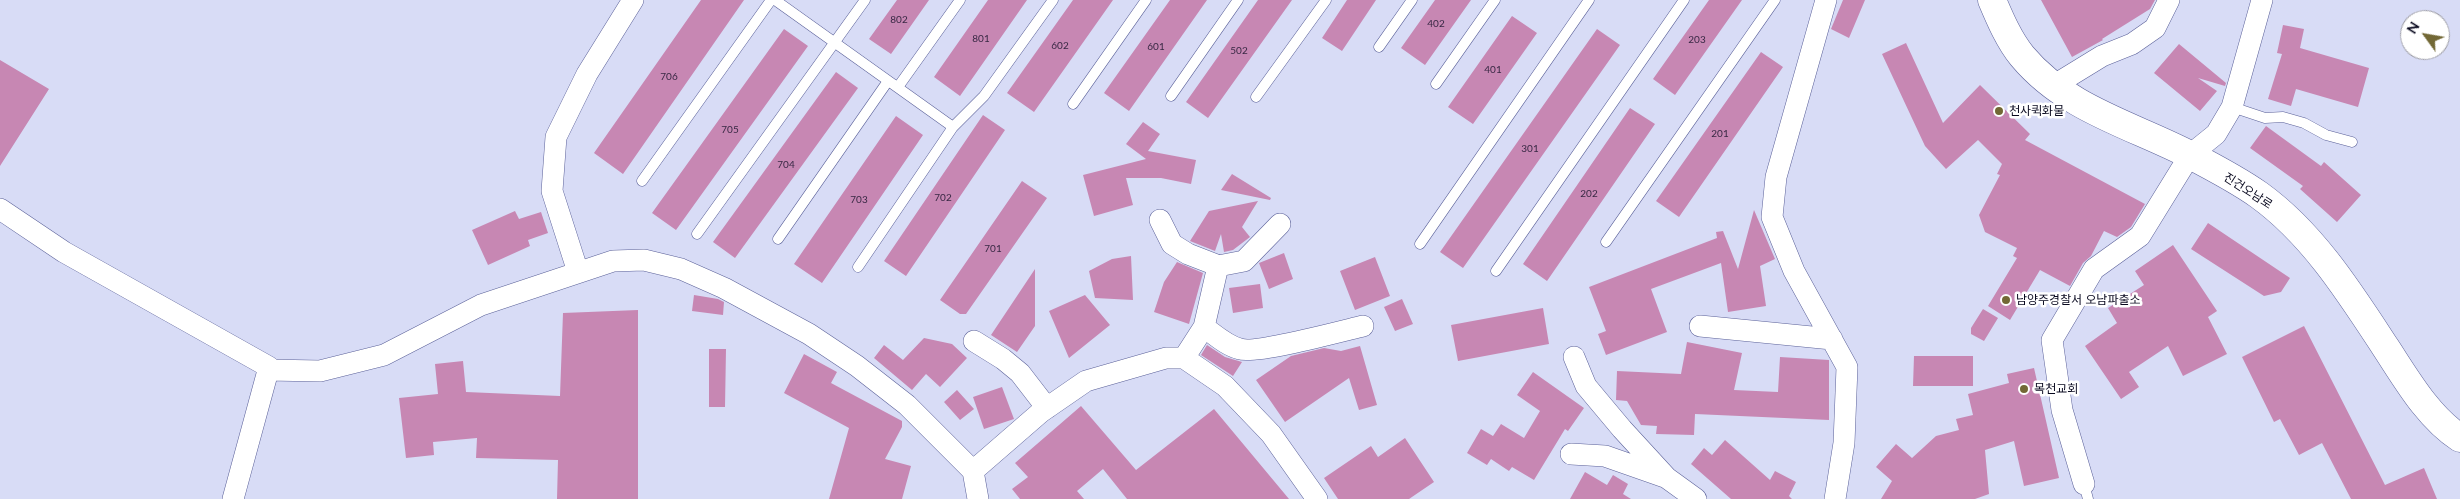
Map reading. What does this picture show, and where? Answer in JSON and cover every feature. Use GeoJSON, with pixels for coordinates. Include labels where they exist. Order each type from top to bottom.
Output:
{"type":"FeatureCollection","features":[{"type":"Feature","properties":{"kind":"main road","name":"진건오남로"},"geometry":{"type":"LineString","coordinates":[[1992,0],[2006,30],[2022,56],[2053,86],[2082,105],[2190,155],[2258,195],[2296,226],[2346,290],[2427,407],[2460,438]]}},
{"type":"Feature","properties":{"kind":"street"},"geometry":{"type":"LineString","coordinates":[[578,272],[552,191],[556,136],[587,74],[633,0]]}},
{"type":"Feature","properties":{"kind":"street"},"geometry":{"type":"LineString","coordinates":[[1826,0],[1776,177],[1772,217],[1794,271],[1847,367],[1844,443],[1835,499]]}},
{"type":"Feature","properties":{"kind":"street"},"geometry":{"type":"LineString","coordinates":[[2053,86],[2102,56],[2132,44],[2156,28],[2169,0]]}},
{"type":"Feature","properties":{"kind":"street"},"geometry":{"type":"LineString","coordinates":[[2086,492],[2062,410],[2052,340],[2094,269],[2140,236],[2190,155],[2216,134],[2232,107],[2262,0]]}},
{"type":"Feature","properties":{"kind":"street"},"geometry":{"type":"LineString","coordinates":[[0,209],[64,252],[269,367],[233,499]]}},
{"type":"Feature","properties":{"kind":"street"},"geometry":{"type":"LineString","coordinates":[[1160,220],[1172,244],[1188,254],[1219,266],[1244,261],[1280,224]]}},
{"type":"Feature","properties":{"kind":"street"},"geometry":{"type":"LineString","coordinates":[[268,370],[320,371],[384,355],[481,305],[614,261],[644,260],[681,269],[724,288],[809,334],[857,366],[907,405],[973,471],[978,499]]}},
{"type":"Feature","properties":{"kind":"street"},"geometry":{"type":"LineString","coordinates":[[1184,358],[1204,327],[1219,266]]}},
{"type":"Feature","properties":{"kind":"street"},"geometry":{"type":"LineString","coordinates":[[1204,327],[1227,344],[1242,350],[1263,348],[1364,326]]}},
{"type":"Feature","properties":{"kind":"street"},"geometry":{"type":"LineString","coordinates":[[1700,326],[1832,339]]}},
{"type":"Feature","properties":{"kind":"street"},"geometry":{"type":"LineString","coordinates":[[974,341],[1003,359],[1020,373],[1047,408]]}},
{"type":"Feature","properties":{"kind":"street"},"geometry":{"type":"LineString","coordinates":[[1574,357],[1586,386],[1667,478],[1696,499]]}},
{"type":"Feature","properties":{"kind":"street"},"geometry":{"type":"LineString","coordinates":[[973,471],[1047,408],[1086,381],[1166,358],[1184,358],[1225,386],[1271,434],[1317,499]]}},
{"type":"Feature","properties":{"kind":"street"},"geometry":{"type":"LineString","coordinates":[[1571,454],[1605,456],[1667,478]]}},
{"type":"Feature","properties":{"kind":"lane"},"geometry":{"type":"LineString","coordinates":[[642,181],[771,0]]}},
{"type":"Feature","properties":{"kind":"lane"},"geometry":{"type":"LineString","coordinates":[[775,0],[953,126]]}},
{"type":"Feature","properties":{"kind":"lane"},"geometry":{"type":"LineString","coordinates":[[697,234],[865,0]]}},
{"type":"Feature","properties":{"kind":"lane"},"geometry":{"type":"LineString","coordinates":[[898,87],[960,0]]}},
{"type":"Feature","properties":{"kind":"lane"},"geometry":{"type":"LineString","coordinates":[[858,267],[953,126],[984,96],[1053,0]]}},
{"type":"Feature","properties":{"kind":"lane"},"geometry":{"type":"LineString","coordinates":[[1073,104],[1146,0]]}},
{"type":"Feature","properties":{"kind":"lane"},"geometry":{"type":"LineString","coordinates":[[1171,96],[1238,0]]}},
{"type":"Feature","properties":{"kind":"lane"},"geometry":{"type":"LineString","coordinates":[[1256,97],[1326,0]]}},
{"type":"Feature","properties":{"kind":"lane"},"geometry":{"type":"LineString","coordinates":[[1379,47],[1412,0]]}},
{"type":"Feature","properties":{"kind":"lane"},"geometry":{"type":"LineString","coordinates":[[1436,84],[1495,0]]}},
{"type":"Feature","properties":{"kind":"lane"},"geometry":{"type":"LineString","coordinates":[[1420,244],[1589,0]]}},
{"type":"Feature","properties":{"kind":"lane"},"geometry":{"type":"LineString","coordinates":[[1496,271],[1684,0]]}},
{"type":"Feature","properties":{"kind":"lane"},"geometry":{"type":"LineString","coordinates":[[1606,242],[1775,0]]}},
{"type":"Feature","properties":{"kind":"lane"},"geometry":{"type":"LineString","coordinates":[[778,239],[888,81]]}},
{"type":"Feature","properties":{"kind":"lane"},"geometry":{"type":"LineString","coordinates":[[2232,107],[2265,118],[2282,117],[2304,123],[2326,135],[2352,142]]}},
{"type":"Feature","properties":{"kind":"building"},"geometry":{"type":"Polygon","coordinates":[[[701,0],[744,0],[623,174],[594,153],[701,0]]]}},
{"type":"Feature","properties":{"kind":"building"},"geometry":{"type":"Polygon","coordinates":[[[897,0],[929,0],[891,54],[869,39],[897,0]]]}},
{"type":"Feature","properties":{"kind":"building"},"geometry":{"type":"Polygon","coordinates":[[[988,0],[1027,0],[960,96],[934,77],[988,0]]]}},
{"type":"Feature","properties":{"kind":"building"},"geometry":{"type":"Polygon","coordinates":[[[1073,0],[1113,0],[1034,112],[1007,93],[1073,0]]]}},
{"type":"Feature","properties":{"kind":"building"},"geometry":{"type":"Polygon","coordinates":[[[1170,0],[1207,0],[1129,111],[1104,93],[1170,0]]]}},
{"type":"Feature","properties":{"kind":"building"},"geometry":{"type":"Polygon","coordinates":[[[1258,0],[1292,0],[1208,118],[1186,102],[1258,0]]]}},
{"type":"Feature","properties":{"kind":"building"},"geometry":{"type":"Polygon","coordinates":[[[1347,0],[1376,0],[1342,51],[1322,38],[1347,0]]]}},
{"type":"Feature","properties":{"kind":"building"},"geometry":{"type":"Polygon","coordinates":[[[1435,0],[1471,0],[1425,65],[1401,48],[1435,0]]]}},
{"type":"Feature","properties":{"kind":"building"},"geometry":{"type":"Polygon","coordinates":[[[1709,0],[1742,0],[1675,95],[1653,79],[1709,0]]]}},
{"type":"Feature","properties":{"kind":"building"},"geometry":{"type":"Polygon","coordinates":[[[1843,0],[1865,0],[1849,38],[1831,29],[1843,0]]]}},
{"type":"Feature","properties":{"kind":"building"},"geometry":{"type":"Polygon","coordinates":[[[2041,0],[2155,0],[2150,9],[2103,40],[2072,57],[2041,0]]]}},
{"type":"Feature","properties":{"kind":"building"},"geometry":{"type":"Polygon","coordinates":[[[1512,16],[1537,33],[1473,124],[1448,107],[1512,16]]]}},
{"type":"Feature","properties":{"kind":"building"},"geometry":{"type":"Polygon","coordinates":[[[2283,25],[2304,29],[2300,48],[2369,68],[2358,107],[2296,89],[2291,106],[2268,99],[2282,54],[2277,53],[2283,25]]]}},
{"type":"Feature","properties":{"kind":"building"},"geometry":{"type":"Polygon","coordinates":[[[784,29],[808,46],[676,230],[652,213],[784,29]]]}},
{"type":"Feature","properties":{"kind":"building"},"geometry":{"type":"Polygon","coordinates":[[[1597,29],[1620,45],[1463,268],[1440,252],[1597,29]]]}},
{"type":"Feature","properties":{"kind":"building"},"geometry":{"type":"Polygon","coordinates":[[[1906,43],[1943,123],[1980,85],[2030,134],[2025,140],[2145,204],[2131,227],[2117,237],[2104,231],[2091,256],[2083,263],[2070,286],[2040,270],[2010,320],[1988,306],[2017,258],[2013,256],[2017,248],[1985,232],[1979,215],[2000,175],[1997,174],[2002,164],[1978,140],[1946,169],[1925,146],[1882,54],[1906,43]]]}},
{"type":"Feature","properties":{"kind":"building"},"geometry":{"type":"Polygon","coordinates":[[[2179,44],[2226,83],[2225,86],[2198,78],[2217,91],[2200,111],[2154,73],[2179,44]]]}},
{"type":"Feature","properties":{"kind":"building"},"geometry":{"type":"Polygon","coordinates":[[[1761,52],[1783,67],[1679,217],[1656,201],[1761,52]]]}},
{"type":"Feature","properties":{"kind":"building"},"geometry":{"type":"Polygon","coordinates":[[[0,60],[49,89],[0,166],[0,60]]]}},
{"type":"Feature","properties":{"kind":"building"},"geometry":{"type":"Polygon","coordinates":[[[836,72],[858,88],[735,258],[713,242],[836,72]]]}},
{"type":"Feature","properties":{"kind":"building"},"geometry":{"type":"Polygon","coordinates":[[[1630,108],[1655,124],[1547,281],[1523,264],[1630,108]]]}},
{"type":"Feature","properties":{"kind":"building"},"geometry":{"type":"Polygon","coordinates":[[[983,115],[1005,130],[906,276],[884,261],[983,115]]]}},
{"type":"Feature","properties":{"kind":"building"},"geometry":{"type":"Polygon","coordinates":[[[896,116],[923,135],[822,283],[794,264],[896,116]]]}},
{"type":"Feature","properties":{"kind":"building"},"geometry":{"type":"Polygon","coordinates":[[[1143,122],[1160,134],[1148,151],[1196,160],[1191,184],[1161,178],[1126,178],[1133,205],[1094,216],[1083,175],[1146,159],[1126,144],[1143,122]]]}},
{"type":"Feature","properties":{"kind":"building"},"geometry":{"type":"Polygon","coordinates":[[[2266,126],[2321,166],[2324,162],[2361,195],[2337,222],[2300,189],[2303,186],[2250,148],[2266,126]]]}},
{"type":"Feature","properties":{"kind":"building"},"geometry":{"type":"Polygon","coordinates":[[[1232,174],[1271,198],[1270,200],[1221,190],[1232,174]]]}},
{"type":"Feature","properties":{"kind":"building"},"geometry":{"type":"Polygon","coordinates":[[[1022,181],[1047,198],[966,314],[960,314],[940,300],[1022,181]]]}},
{"type":"Feature","properties":{"kind":"building"},"geometry":{"type":"Polygon","coordinates":[[[1258,201],[1242,227],[1250,237],[1233,250],[1224,252],[1221,234],[1215,251],[1190,241],[1209,211],[1258,201]]]}},
{"type":"Feature","properties":{"kind":"building"},"geometry":{"type":"Polygon","coordinates":[[[1754,210],[1775,259],[1760,266],[1766,306],[1728,312],[1721,263],[1651,289],[1667,332],[1606,355],[1598,334],[1606,331],[1589,287],[1717,238],[1716,232],[1723,231],[1738,269],[1754,210]]]}},
{"type":"Feature","properties":{"kind":"building"},"geometry":{"type":"Polygon","coordinates":[[[515,211],[519,219],[541,212],[548,233],[528,240],[530,246],[488,265],[472,230],[515,211]]]}},
{"type":"Feature","properties":{"kind":"building"},"geometry":{"type":"Polygon","coordinates":[[[2208,223],[2290,278],[2281,292],[2264,296],[2191,249],[2208,223]]]}},
{"type":"Feature","properties":{"kind":"building"},"geometry":{"type":"Polygon","coordinates":[[[2173,245],[2217,311],[2208,317],[2227,354],[2183,376],[2168,346],[2129,372],[2139,387],[2121,399],[2085,346],[2117,323],[2108,308],[2144,285],[2135,271],[2173,245]]]}},
{"type":"Feature","properties":{"kind":"building"},"geometry":{"type":"Polygon","coordinates":[[[1284,253],[1293,279],[1269,289],[1259,263],[1284,253]]]}},
{"type":"Feature","properties":{"kind":"building"},"geometry":{"type":"Polygon","coordinates":[[[1131,256],[1133,300],[1095,298],[1089,271],[1112,259],[1131,256]]]}},
{"type":"Feature","properties":{"kind":"building"},"geometry":{"type":"Polygon","coordinates":[[[1375,257],[1390,296],[1355,310],[1340,271],[1375,257]]]}},
{"type":"Feature","properties":{"kind":"building"},"geometry":{"type":"Polygon","coordinates":[[[1177,262],[1203,273],[1189,324],[1154,312],[1164,282],[1177,262]]]}},
{"type":"Feature","properties":{"kind":"building"},"geometry":{"type":"Polygon","coordinates":[[[1035,269],[1035,326],[1017,352],[991,335],[1035,269]]]}},
{"type":"Feature","properties":{"kind":"building"},"geometry":{"type":"Polygon","coordinates":[[[1260,284],[1263,308],[1233,313],[1229,288],[1260,284]]]}},
{"type":"Feature","properties":{"kind":"building"},"geometry":{"type":"Polygon","coordinates":[[[694,295],[718,299],[724,302],[723,315],[692,311],[694,295]]]}},
{"type":"Feature","properties":{"kind":"building"},"geometry":{"type":"Polygon","coordinates":[[[1085,295],[1110,325],[1069,358],[1049,311],[1085,295]]]}},
{"type":"Feature","properties":{"kind":"building"},"geometry":{"type":"Polygon","coordinates":[[[1402,299],[1413,324],[1395,331],[1384,307],[1402,299]]]}},
{"type":"Feature","properties":{"kind":"building"},"geometry":{"type":"Polygon","coordinates":[[[1543,308],[1549,344],[1458,361],[1451,325],[1543,308]]]}},
{"type":"Feature","properties":{"kind":"building"},"geometry":{"type":"Polygon","coordinates":[[[1983,309],[1998,318],[1984,341],[1971,334],[1971,328],[1983,309]]]}},
{"type":"Feature","properties":{"kind":"building"},"geometry":{"type":"Polygon","coordinates":[[[638,310],[638,499],[557,499],[558,460],[476,458],[477,438],[433,442],[434,455],[406,458],[399,398],[438,394],[435,364],[463,361],[466,392],[560,396],[563,313],[638,310]]]}},
{"type":"Feature","properties":{"kind":"building"},"geometry":{"type":"Polygon","coordinates":[[[2304,326],[2385,485],[2424,468],[2437,499],[2351,499],[2322,443],[2299,455],[2280,419],[2274,422],[2242,357],[2304,326]]]}},
{"type":"Feature","properties":{"kind":"building"},"geometry":{"type":"Polygon","coordinates":[[[924,338],[952,344],[967,358],[940,387],[926,374],[912,390],[874,358],[884,345],[903,360],[924,338]]]}},
{"type":"Feature","properties":{"kind":"building"},"geometry":{"type":"Polygon","coordinates":[[[1687,342],[1742,353],[1734,390],[1778,392],[1780,357],[1829,360],[1829,420],[1695,414],[1694,435],[1656,434],[1657,426],[1641,425],[1627,401],[1616,400],[1617,371],[1681,374],[1687,342]]]}},
{"type":"Feature","properties":{"kind":"building"},"geometry":{"type":"Polygon","coordinates":[[[1207,345],[1225,357],[1242,362],[1233,376],[1201,355],[1207,345]]]}},
{"type":"Feature","properties":{"kind":"building"},"geometry":{"type":"Polygon","coordinates":[[[1360,346],[1377,405],[1359,410],[1349,378],[1285,422],[1256,380],[1291,356],[1324,348],[1341,351],[1360,346]]]}},
{"type":"Feature","properties":{"kind":"building"},"geometry":{"type":"Polygon","coordinates":[[[709,349],[726,349],[725,407],[709,407],[709,349]]]}},
{"type":"Feature","properties":{"kind":"building"},"geometry":{"type":"Polygon","coordinates":[[[804,354],[837,372],[831,383],[902,421],[902,427],[885,459],[911,466],[902,499],[829,499],[849,428],[784,393],[804,354]]]}},
{"type":"Feature","properties":{"kind":"building"},"geometry":{"type":"Polygon","coordinates":[[[1914,356],[1973,356],[1973,386],[1913,386],[1914,356]]]}},
{"type":"Feature","properties":{"kind":"building"},"geometry":{"type":"Polygon","coordinates":[[[2034,368],[2059,478],[2024,486],[2014,441],[1985,450],[1989,494],[1975,499],[1881,499],[1892,481],[1876,467],[1896,444],[1912,458],[1936,436],[1959,430],[1956,419],[1973,415],[1968,394],[2009,383],[2007,374],[2034,368]]]}},
{"type":"Feature","properties":{"kind":"building"},"geometry":{"type":"Polygon","coordinates":[[[1533,372],[1584,408],[1568,431],[1565,429],[1534,480],[1512,467],[1509,471],[1491,459],[1487,465],[1467,453],[1481,429],[1493,436],[1501,424],[1524,438],[1540,411],[1517,395],[1533,372]]]}},
{"type":"Feature","properties":{"kind":"building"},"geometry":{"type":"Polygon","coordinates":[[[1002,387],[1014,419],[984,429],[973,397],[1002,387]]]}},
{"type":"Feature","properties":{"kind":"building"},"geometry":{"type":"Polygon","coordinates":[[[957,390],[974,409],[960,420],[944,402],[957,390]]]}},
{"type":"Feature","properties":{"kind":"building"},"geometry":{"type":"Polygon","coordinates":[[[1081,406],[1136,470],[1214,409],[1289,499],[1127,499],[1103,469],[1077,491],[1084,499],[1020,499],[1012,489],[1028,477],[1015,463],[1081,406]]]}},
{"type":"Feature","properties":{"kind":"building"},"geometry":{"type":"Polygon","coordinates":[[[1405,438],[1434,482],[1409,499],[1338,499],[1324,478],[1371,446],[1378,457],[1405,438]]]}},
{"type":"Feature","properties":{"kind":"building"},"geometry":{"type":"Polygon","coordinates":[[[1725,440],[1770,480],[1775,471],[1796,482],[1789,496],[1792,499],[1731,499],[1691,464],[1704,448],[1712,455],[1725,440]]]}},
{"type":"Feature","properties":{"kind":"building"},"geometry":{"type":"Polygon","coordinates":[[[1585,472],[1607,485],[1613,475],[1628,484],[1623,494],[1631,499],[1570,499],[1585,472]]]}},
{"type":"Feature","properties":{"kind":"place","name":"천사퀵화물"},"geometry":{"type":"Point","coordinates":[1999,111]}},
{"type":"Feature","properties":{"kind":"place","name":"남양주경찰서 오남파출소"},"geometry":{"type":"Point","coordinates":[2006,300]}},
{"type":"Feature","properties":{"kind":"place","name":"목천교회"},"geometry":{"type":"Point","coordinates":[2024,389]}}]}
